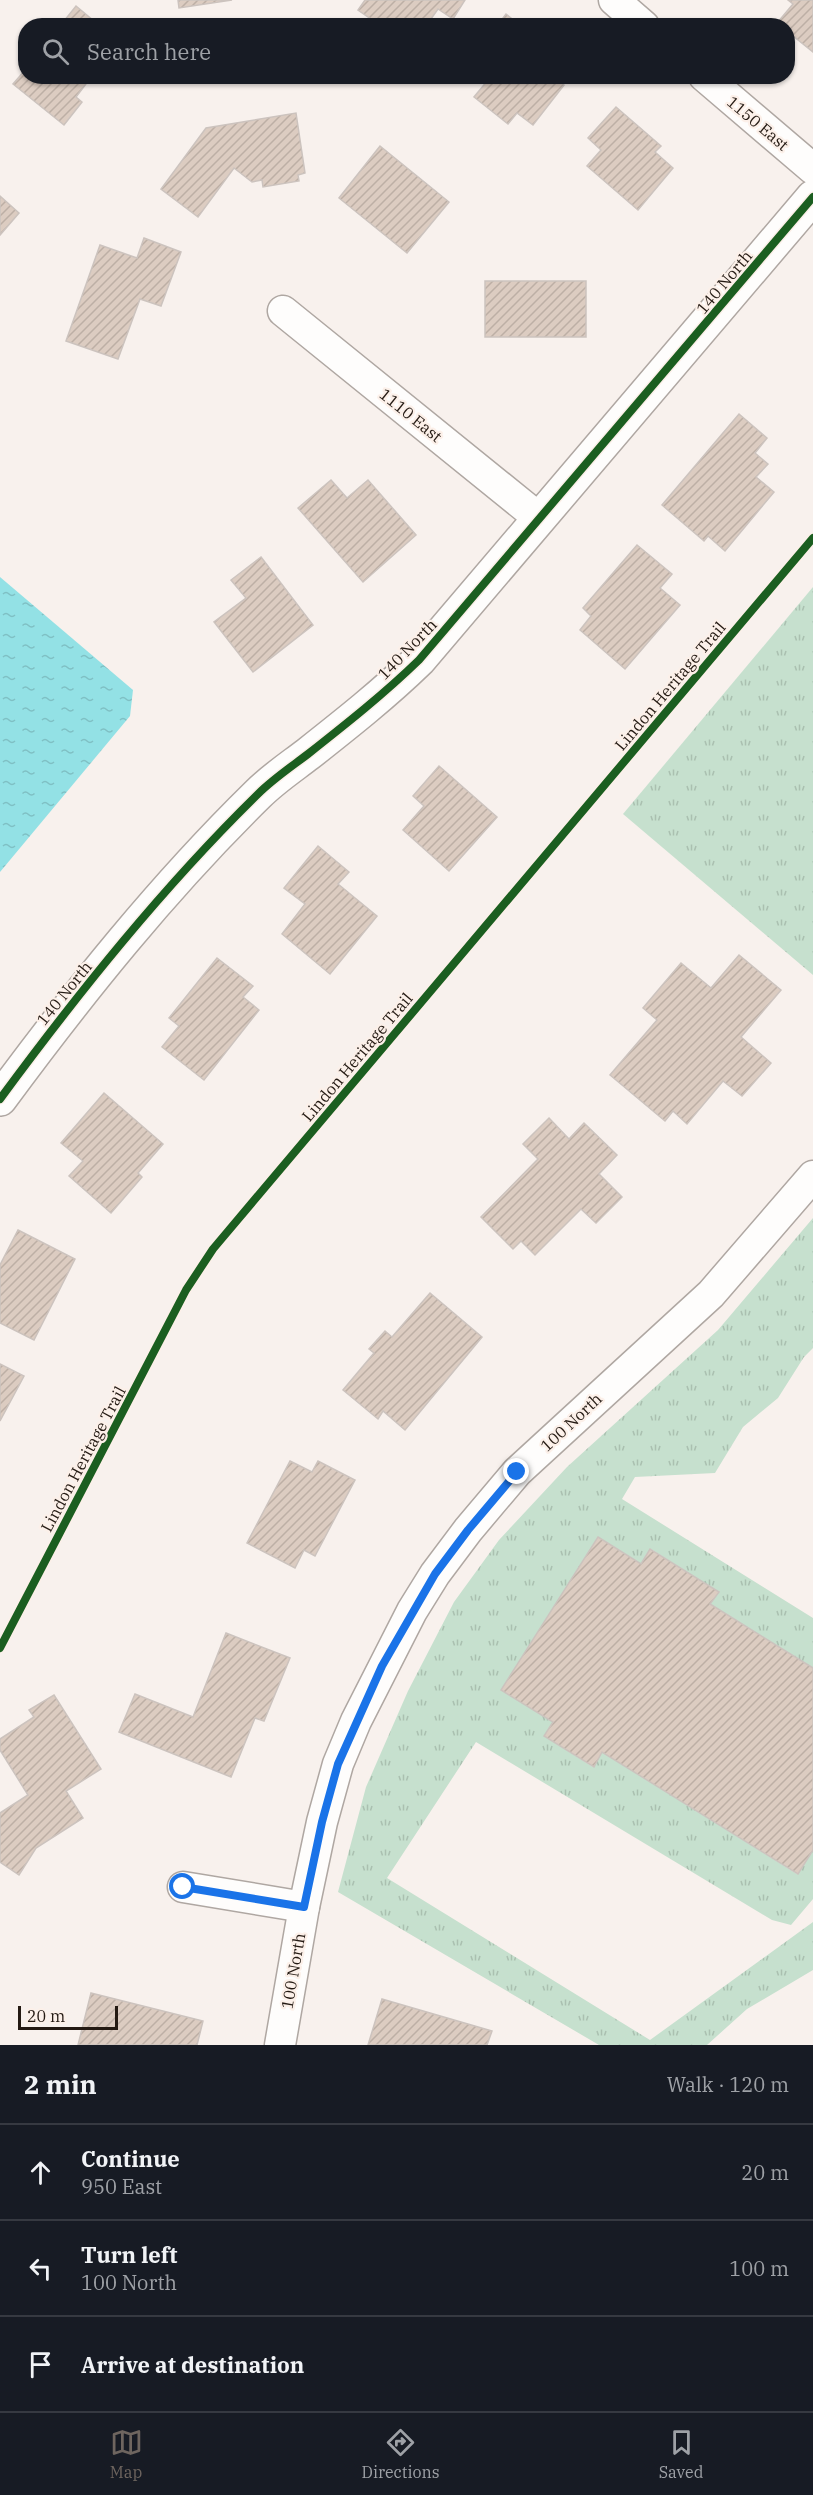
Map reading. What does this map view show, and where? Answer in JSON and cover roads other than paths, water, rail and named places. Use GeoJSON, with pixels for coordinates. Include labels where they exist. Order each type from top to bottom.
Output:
{"type":"FeatureCollection","features":[{"type":"Feature","properties":{"kind":"street"},"geometry":{"type":"LineString","coordinates":[[614,0],[635,18]]}},
{"type":"Feature","properties":{"kind":"street","name":"1150 East"},"geometry":{"type":"LineString","coordinates":[[713,84],[813,169]]}},
{"type":"Feature","properties":{"kind":"street","name":"140 North"},"geometry":{"type":"LineString","coordinates":[[0,1099],[52,1028],[162,896],[212,842],[261,792],[390,688],[419,660],[813,197]]}},
{"type":"Feature","properties":{"kind":"street","name":"1110 East"},"geometry":{"type":"LineString","coordinates":[[283,311],[540,519]]}},
{"type":"Feature","properties":{"kind":"street","name":"100 North"},"geometry":{"type":"LineString","coordinates":[[280,2045],[304,1907],[322,1822],[338,1764],[382,1666],[435,1574],[468,1530],[517,1472],[711,1294],[813,1176]]}},
{"type":"Feature","properties":{"kind":"street"},"geometry":{"type":"LineString","coordinates":[[183,1887],[304,1907]]}},
{"type":"Feature","properties":{"kind":"water"},"geometry":{"type":"Polygon","coordinates":[[[0,577],[133,690],[130,716],[0,872],[0,577]]]}}]}
